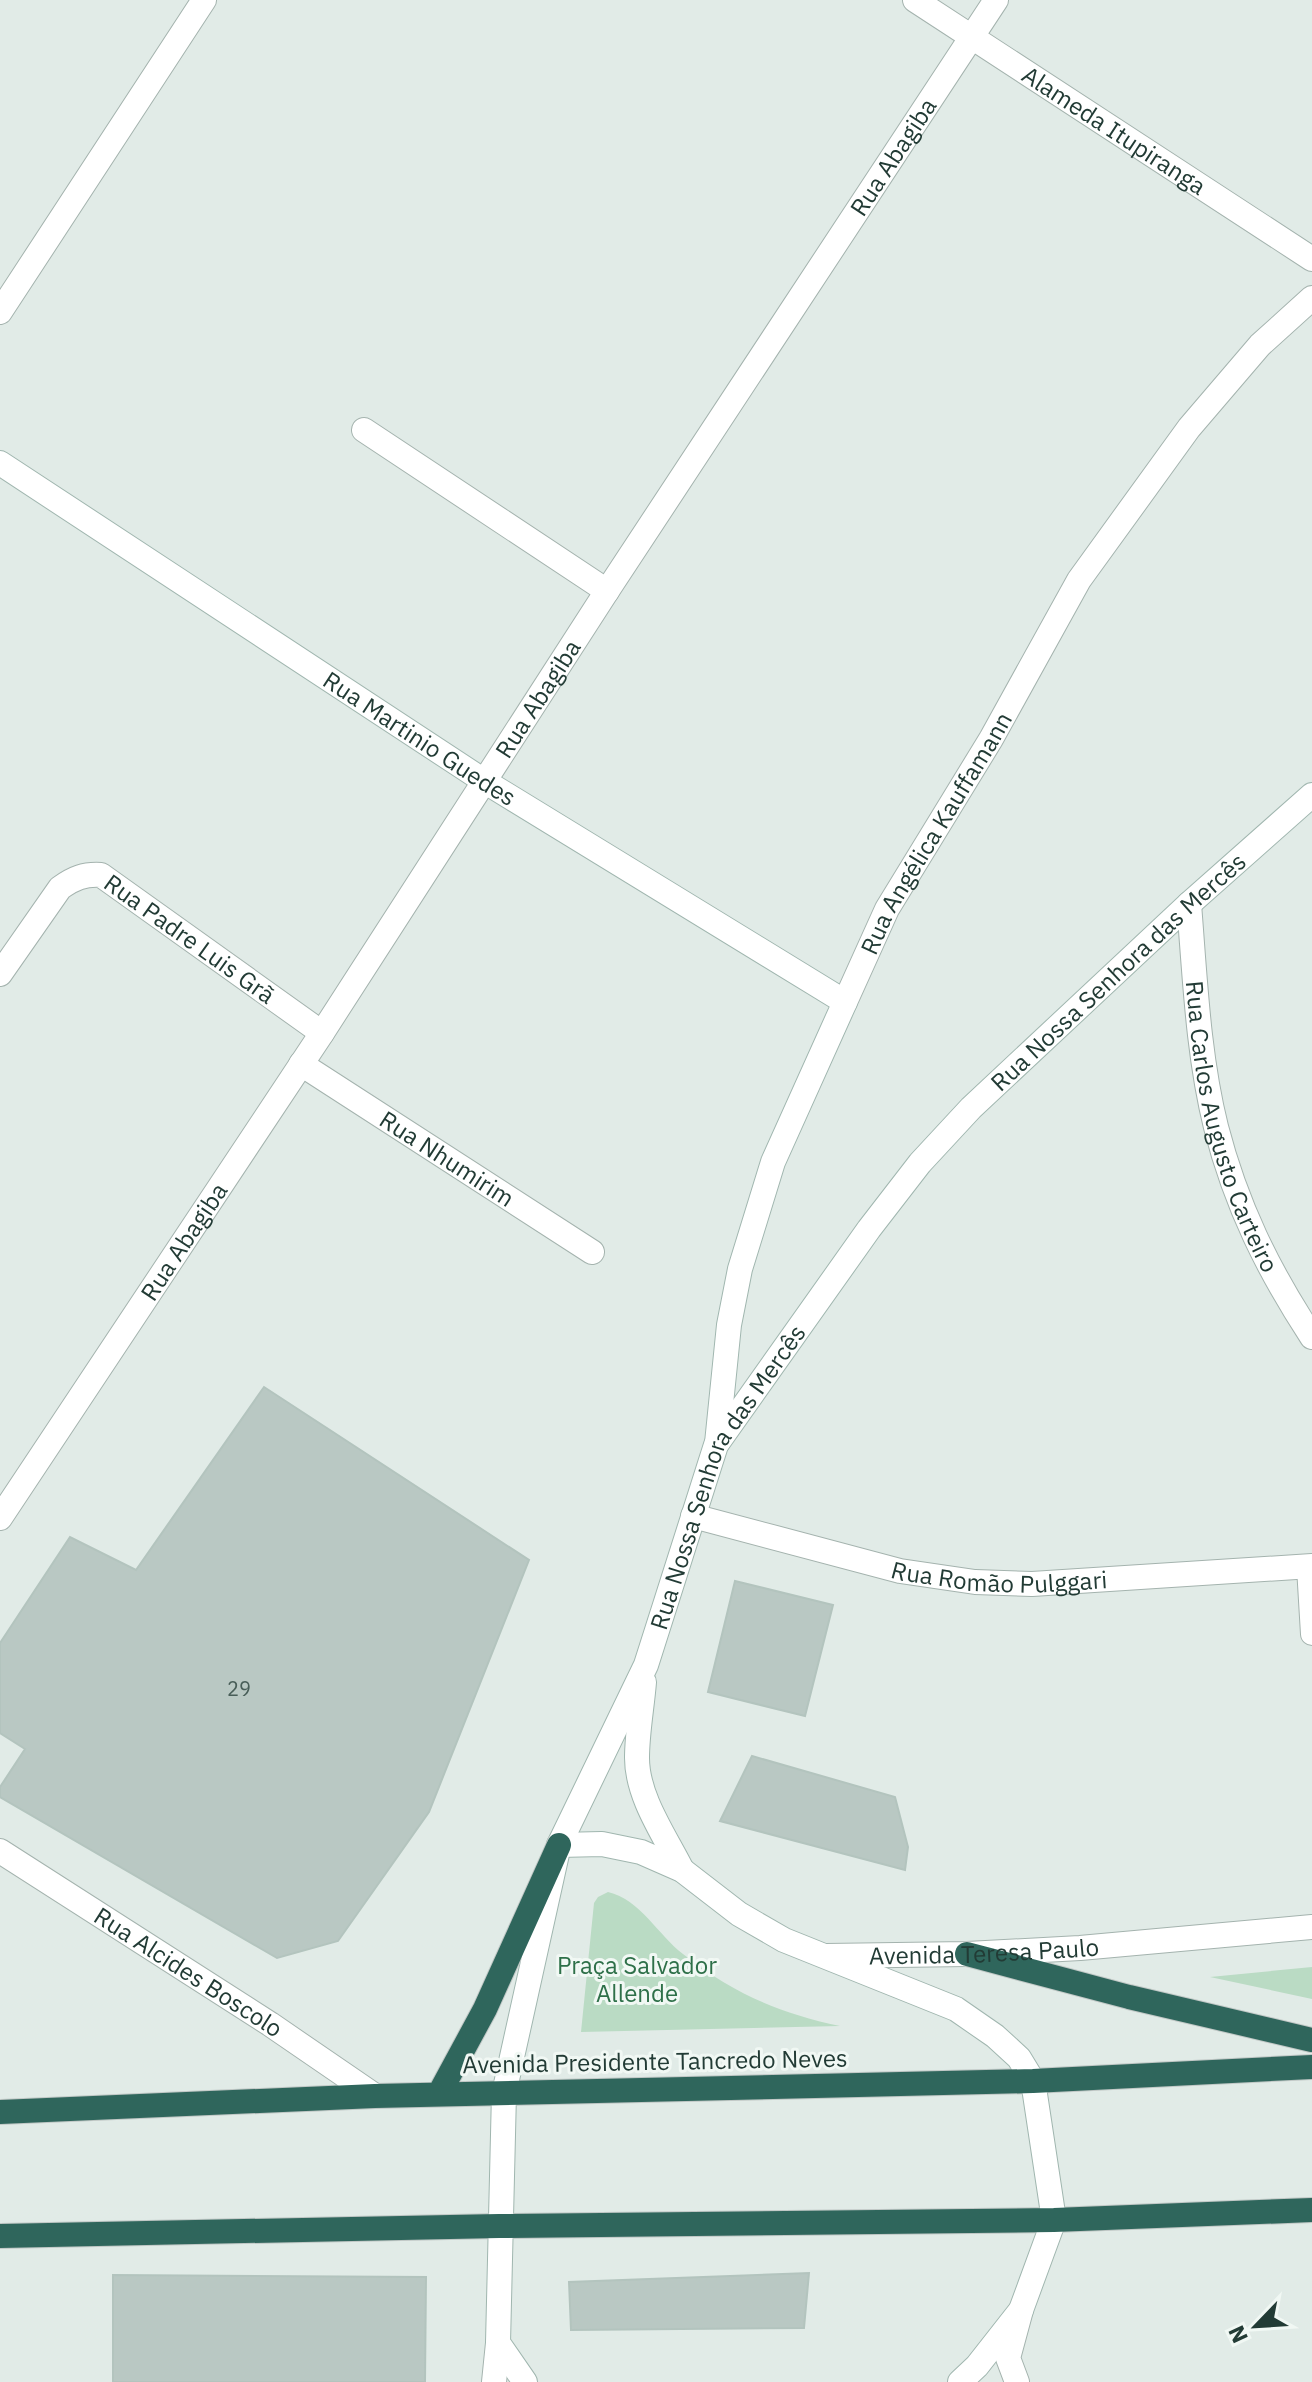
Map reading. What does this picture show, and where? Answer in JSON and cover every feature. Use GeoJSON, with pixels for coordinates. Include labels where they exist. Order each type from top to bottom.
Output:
{"type":"FeatureCollection","features":[{"type":"Feature","properties":{"kind":"highway"},"geometry":{"type":"LineString","coordinates":[[439,2094],[485,2009],[559,1845]]}},
{"type":"Feature","properties":{"kind":"highway"},"geometry":{"type":"LineString","coordinates":[[967,1954],[1129,1997],[1312,2040]]}},
{"type":"Feature","properties":{"kind":"highway","name":"Avenida Presidente Tancredo Neves"},"geometry":{"type":"LineString","coordinates":[[0,2112],[439,2094],[1033,2081],[1312,2067]]}},
{"type":"Feature","properties":{"kind":"highway"},"geometry":{"type":"LineString","coordinates":[[0,2236],[499,2226],[1054,2220],[1312,2210]]}},
{"type":"Feature","properties":{"kind":"street"},"geometry":{"type":"LineString","coordinates":[[0,312],[204,0]]}},
{"type":"Feature","properties":{"kind":"street","name":"Alameda Itupiranga"},"geometry":{"type":"LineString","coordinates":[[915,0],[1312,259]]}},
{"type":"Feature","properties":{"kind":"street","name":"Rua Abagiba"},"geometry":{"type":"LineString","coordinates":[[0,1518],[322,1033],[607,591],[996,0]]}},
{"type":"Feature","properties":{"kind":"street","name":"Rua Angélica Kauffamann"},"geometry":{"type":"LineString","coordinates":[[716,1445],[729,1325],[740,1269],[773,1162],[887,909],[991,739],[1079,580],[1189,428],[1260,345],[1312,298]]}},
{"type":"Feature","properties":{"kind":"street"},"geometry":{"type":"LineString","coordinates":[[364,430],[607,591]]}},
{"type":"Feature","properties":{"kind":"street","name":"Rua Martinio Guedes"},"geometry":{"type":"LineString","coordinates":[[0,463],[484,781],[845,1002]]}},
{"type":"Feature","properties":{"kind":"street","name":"Rua Nossa Senhora das Mercês"},"geometry":{"type":"LineString","coordinates":[[494,2382],[498,2343],[504,2093],[559,1845],[646,1665],[716,1445],[869,1229],[920,1163],[971,1108],[1189,904],[1312,795]]}},
{"type":"Feature","properties":{"kind":"street","name":"Rua Padre Luis Grã"},"geometry":{"type":"LineString","coordinates":[[0,974],[60,888],[80,876],[101,875],[322,1033]]}},
{"type":"Feature","properties":{"kind":"street","name":"Rua Carlos Augusto Carteiro"},"geometry":{"type":"LineString","coordinates":[[1189,904],[1198,1010],[1216,1127],[1251,1229],[1277,1283],[1312,1337]]}},
{"type":"Feature","properties":{"kind":"street","name":"Rua Nhumirim"},"geometry":{"type":"LineString","coordinates":[[301,1064],[592,1252]]}},
{"type":"Feature","properties":{"kind":"street","name":"Rua Romão Pulggari"},"geometry":{"type":"LineString","coordinates":[[693,1516],[900,1571],[975,1582],[1032,1584],[1310,1566]]}},
{"type":"Feature","properties":{"kind":"street","name":"Avenida Teresa Paulo"},"geometry":{"type":"LineString","coordinates":[[646,1665],[637,1760],[648,1803],[682,1870]]}},
{"type":"Feature","properties":{"kind":"street","name":"Avenida Teresa Paulo"},"geometry":{"type":"LineString","coordinates":[[559,1845],[602,1844],[641,1852],[682,1870],[739,1914],[784,1940],[826,1956],[967,1954],[1080,1948],[1312,1927]]}},
{"type":"Feature","properties":{"kind":"street","name":"Rua Alcides Boscolo"},"geometry":{"type":"LineString","coordinates":[[0,1851],[270,2024],[375,2096]]}},
{"type":"Feature","properties":{"kind":"street"},"geometry":{"type":"LineString","coordinates":[[826,1956],[956,2009],[1003,2043],[1019,2058],[1033,2081],[1054,2220],[1021,2310],[1008,2358],[1017,2382]]}},
{"type":"Feature","properties":{"kind":"street"},"geometry":{"type":"LineString","coordinates":[[960,2382],[977,2366],[1021,2310]]}},
{"type":"Feature","properties":{"kind":"street"},"geometry":{"type":"LineString","coordinates":[[498,2343],[525,2382]]}},
{"type":"Feature","properties":{"kind":"lane"},"geometry":{"type":"LineString","coordinates":[[1310,1566],[1312,1634]]}},
{"type":"Feature","properties":{"kind":"green space","name":"Praça Salvador Allende"},"geometry":{"type":"Polygon","coordinates":[[[608,1892],[630,1902],[674,1946],[720,1980],[776,2008],[840,2026],[581,2032],[594,1903],[608,1892]]]}},
{"type":"Feature","properties":{"kind":"green space"},"geometry":{"type":"Polygon","coordinates":[[[1312,1967],[1312,1999],[1210,1977],[1312,1967]]]}},
{"type":"Feature","properties":{"kind":"building"},"geometry":{"type":"Polygon","coordinates":[[[264,1387],[529,1560],[429,1812],[338,1941],[277,1958],[0,1797],[0,1787],[25,1749],[0,1733],[0,1643],[70,1537],[136,1570],[264,1387]]]}},
{"type":"Feature","properties":{"kind":"building"},"geometry":{"type":"Polygon","coordinates":[[[735,1581],[833,1605],[805,1716],[708,1692],[735,1581]]]}},
{"type":"Feature","properties":{"kind":"building"},"geometry":{"type":"Polygon","coordinates":[[[752,1756],[895,1797],[908,1847],[905,1870],[720,1821],[752,1756]]]}},
{"type":"Feature","properties":{"kind":"building"},"geometry":{"type":"Polygon","coordinates":[[[809,2273],[804,2328],[571,2330],[569,2282],[809,2273]]]}},
{"type":"Feature","properties":{"kind":"building"},"geometry":{"type":"Polygon","coordinates":[[[113,2275],[426,2277],[425,2382],[113,2382],[113,2275]]]}}]}
